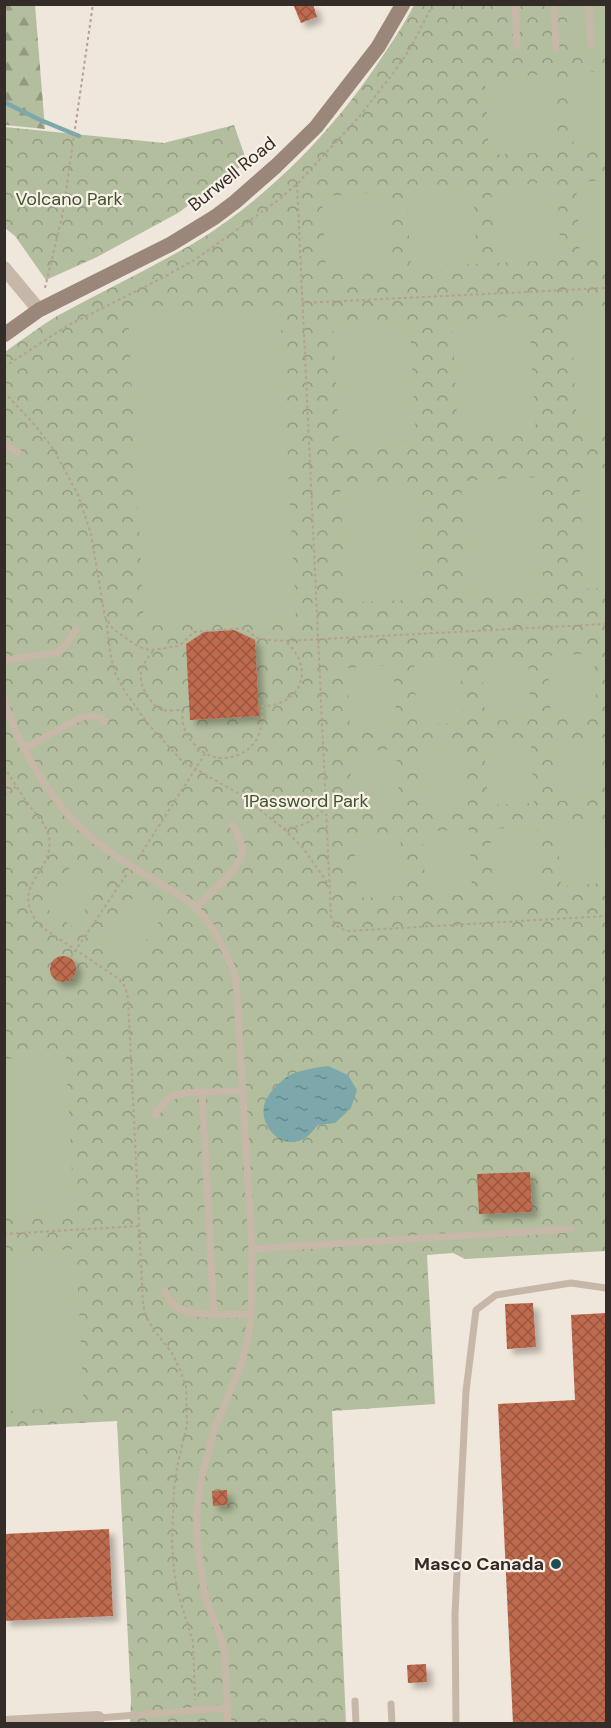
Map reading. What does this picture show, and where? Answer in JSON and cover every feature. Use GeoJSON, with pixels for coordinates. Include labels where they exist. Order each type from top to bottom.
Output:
{"type":"FeatureCollection","features":[{"type":"Feature","properties":{"kind":"main road","name":"Burwell Road"},"geometry":{"type":"LineString","coordinates":[[4,334],[39,310],[171,244],[235,202],[316,127],[378,47],[403,4]]}},
{"type":"Feature","properties":{"kind":"street"},"geometry":{"type":"LineString","coordinates":[[4,268],[39,310]]}},
{"type":"Feature","properties":{"kind":"street"},"geometry":{"type":"LineString","coordinates":[[4,1723],[98,1718]]}},
{"type":"Feature","properties":{"kind":"lane"},"geometry":{"type":"LineString","coordinates":[[516,4],[517,46]]}},
{"type":"Feature","properties":{"kind":"lane"},"geometry":{"type":"LineString","coordinates":[[554,4],[556,48]]}},
{"type":"Feature","properties":{"kind":"lane"},"geometry":{"type":"LineString","coordinates":[[589,4],[591,44]]}},
{"type":"Feature","properties":{"kind":"lane"},"geometry":{"type":"LineString","coordinates":[[4,446],[18,452]]}},
{"type":"Feature","properties":{"kind":"lane"},"geometry":{"type":"LineString","coordinates":[[4,661],[56,653],[66,645],[76,629]]}},
{"type":"Feature","properties":{"kind":"lane"},"geometry":{"type":"LineString","coordinates":[[4,699],[36,772],[64,810],[84,831],[132,867],[174,891],[195,907],[221,943],[236,980],[253,1289],[248,1340],[209,1448],[201,1479],[197,1510],[197,1540],[205,1597],[224,1649],[228,1724]]}},
{"type":"Feature","properties":{"kind":"lane"},"geometry":{"type":"LineString","coordinates":[[25,748],[80,717],[93,716],[105,721]]}},
{"type":"Feature","properties":{"kind":"lane"},"geometry":{"type":"LineString","coordinates":[[195,907],[223,881],[242,855],[240,838],[232,825]]}},
{"type":"Feature","properties":{"kind":"lane"},"geometry":{"type":"LineString","coordinates":[[155,1115],[169,1098],[181,1094],[242,1091]]}},
{"type":"Feature","properties":{"kind":"lane"},"geometry":{"type":"LineString","coordinates":[[202,1093],[214,1314]]}},
{"type":"Feature","properties":{"kind":"lane"},"geometry":{"type":"LineString","coordinates":[[252,1249],[570,1229]]}},
{"type":"Feature","properties":{"kind":"lane"},"geometry":{"type":"LineString","coordinates":[[456,1724],[456,1614],[466,1391],[476,1310],[496,1295],[572,1283],[606,1288]]}},
{"type":"Feature","properties":{"kind":"lane"},"geometry":{"type":"LineString","coordinates":[[165,1291],[174,1306],[181,1310],[214,1314],[251,1314]]}},
{"type":"Feature","properties":{"kind":"lane"},"geometry":{"type":"LineString","coordinates":[[355,1701],[357,1724]]}},
{"type":"Feature","properties":{"kind":"lane"},"geometry":{"type":"LineString","coordinates":[[391,1704],[392,1724]]}},
{"type":"Feature","properties":{"kind":"lane"},"geometry":{"type":"LineString","coordinates":[[98,1718],[226,1708]]}},
{"type":"Feature","properties":{"kind":"path"},"geometry":{"type":"LineString","coordinates":[[45,288],[63,212],[93,4]]}},
{"type":"Feature","properties":{"kind":"path"},"geometry":{"type":"LineString","coordinates":[[297,184],[331,916],[336,926],[349,931],[606,915]]}},
{"type":"Feature","properties":{"kind":"path"},"geometry":{"type":"LineString","coordinates":[[302,303],[606,288]]}},
{"type":"Feature","properties":{"kind":"path"},"geometry":{"type":"LineString","coordinates":[[4,392],[35,425],[54,450],[78,495],[91,534],[111,657],[115,673],[126,693],[148,724],[182,761],[241,795],[284,829],[303,848],[330,887]]}},
{"type":"Feature","properties":{"kind":"path"},"geometry":{"type":"LineString","coordinates":[[105,617],[113,629],[123,637],[144,649],[153,650],[179,646],[194,632],[244,628],[260,639],[285,641],[606,624]]}},
{"type":"Feature","properties":{"kind":"path"},"geometry":{"type":"LineString","coordinates":[[153,650],[143,663],[140,676],[141,686],[154,705],[164,710],[182,710],[183,725],[198,748],[205,754],[224,759],[235,757],[256,741],[261,728],[262,706],[272,706],[294,694],[301,684],[303,673],[299,658],[285,641]]}},
{"type":"Feature","properties":{"kind":"path"},"geometry":{"type":"LineString","coordinates":[[71,957],[205,754]]}},
{"type":"Feature","properties":{"kind":"path"},"geometry":{"type":"LineString","coordinates":[[4,767],[41,819],[48,834],[50,849],[28,892],[33,916],[40,926],[119,979],[125,987],[128,998],[143,1304],[146,1317],[172,1353],[186,1386],[187,1425],[174,1489],[172,1541],[177,1590],[193,1642],[196,1711]]}},
{"type":"Feature","properties":{"kind":"path"},"geometry":{"type":"LineString","coordinates":[[4,795],[16,786]]}},
{"type":"Feature","properties":{"kind":"path"},"geometry":{"type":"LineString","coordinates":[[284,829],[304,825],[319,816],[326,807]]}},
{"type":"Feature","properties":{"kind":"path"},"geometry":{"type":"LineString","coordinates":[[4,1233],[139,1226]]}},
{"type":"Feature","properties":{"kind":"green space"},"geometry":{"type":"Polygon","coordinates":[[[5,4],[35,5],[45,129],[5,125],[5,4]]]}},
{"type":"Feature","properties":{"kind":"green space","name":"1Password Park"},"geometry":{"type":"Polygon","coordinates":[[[414,5],[606,5],[606,1251],[465,1259],[453,1253],[427,1255],[435,1404],[332,1411],[346,1723],[130,1723],[131,1700],[117,1421],[5,1427],[5,352],[57,316],[194,243],[250,204],[276,182],[324,133],[346,106],[386,51],[414,5]]]}},
{"type":"Feature","properties":{"kind":"green space"},"geometry":{"type":"Polygon","coordinates":[[[566,5],[606,5],[606,53],[569,55],[566,5]]]}},
{"type":"Feature","properties":{"kind":"green space"},"geometry":{"type":"Polygon","coordinates":[[[606,71],[606,149],[574,150],[569,73],[606,71]]]}},
{"type":"Feature","properties":{"kind":"green space"},"geometry":{"type":"Polygon","coordinates":[[[552,74],[556,152],[489,155],[485,78],[552,74]]]}},
{"type":"Feature","properties":{"kind":"green space","name":"Volcano Park"},"geometry":{"type":"Polygon","coordinates":[[[234,125],[247,162],[178,213],[97,257],[46,280],[15,236],[5,228],[5,127],[164,143],[234,125]]]}},
{"type":"Feature","properties":{"kind":"green space"},"geometry":{"type":"Polygon","coordinates":[[[606,180],[606,258],[580,259],[576,182],[606,180]]]}},
{"type":"Feature","properties":{"kind":"green space"},"geometry":{"type":"Polygon","coordinates":[[[557,182],[561,260],[495,263],[491,186],[557,182]]]}},
{"type":"Feature","properties":{"kind":"green space"},"geometry":{"type":"Polygon","coordinates":[[[473,186],[477,264],[411,267],[406,190],[473,186]]]}},
{"type":"Feature","properties":{"kind":"green space"},"geometry":{"type":"Polygon","coordinates":[[[388,192],[392,270],[326,273],[322,196],[388,192]]]}},
{"type":"Feature","properties":{"kind":"green space"},"geometry":{"type":"Polygon","coordinates":[[[280,305],[296,618],[144,626],[128,313],[280,305]]]}},
{"type":"Feature","properties":{"kind":"green space"},"geometry":{"type":"Polygon","coordinates":[[[606,312],[606,428],[577,430],[571,314],[606,312]]]}},
{"type":"Feature","properties":{"kind":"green space"},"geometry":{"type":"Polygon","coordinates":[[[529,316],[536,432],[458,436],[452,320],[529,316]]]}},
{"type":"Feature","properties":{"kind":"green space"},"geometry":{"type":"Polygon","coordinates":[[[410,324],[416,440],[339,444],[333,328],[410,324]]]}},
{"type":"Feature","properties":{"kind":"green space"},"geometry":{"type":"Polygon","coordinates":[[[606,472],[606,588],[585,589],[579,473],[606,472]]]}},
{"type":"Feature","properties":{"kind":"green space"},"geometry":{"type":"Polygon","coordinates":[[[538,477],[544,594],[467,598],[461,481],[538,477]]]}},
{"type":"Feature","properties":{"kind":"green space"},"geometry":{"type":"Polygon","coordinates":[[[418,483],[424,599],[346,603],[340,487],[418,483]]]}},
{"type":"Feature","properties":{"kind":"green space"},"geometry":{"type":"Polygon","coordinates":[[[594,653],[597,715],[551,718],[547,656],[594,653]]]}},
{"type":"Feature","properties":{"kind":"green space"},"geometry":{"type":"Polygon","coordinates":[[[528,657],[531,719],[485,721],[482,660],[528,657]]]}},
{"type":"Feature","properties":{"kind":"green space"},"geometry":{"type":"Polygon","coordinates":[[[460,661],[463,723],[417,725],[414,663],[460,661]]]}},
{"type":"Feature","properties":{"kind":"green space"},"geometry":{"type":"Polygon","coordinates":[[[393,665],[397,727],[350,730],[347,668],[393,665]]]}},
{"type":"Feature","properties":{"kind":"green space"},"geometry":{"type":"Polygon","coordinates":[[[598,737],[601,799],[555,801],[552,740],[598,737]]]}},
{"type":"Feature","properties":{"kind":"green space"},"geometry":{"type":"Polygon","coordinates":[[[531,741],[534,803],[488,805],[484,743],[531,741]]]}},
{"type":"Feature","properties":{"kind":"green space"},"geometry":{"type":"Polygon","coordinates":[[[465,745],[468,807],[422,809],[418,747],[465,745]]]}},
{"type":"Feature","properties":{"kind":"green space"},"geometry":{"type":"Polygon","coordinates":[[[396,749],[400,811],[353,814],[350,752],[396,749]]]}},
{"type":"Feature","properties":{"kind":"green space"},"geometry":{"type":"Polygon","coordinates":[[[604,821],[606,883],[561,886],[557,824],[604,821]]]}},
{"type":"Feature","properties":{"kind":"green space"},"geometry":{"type":"Polygon","coordinates":[[[537,826],[540,889],[493,891],[490,829],[537,826]]]}},
{"type":"Feature","properties":{"kind":"green space"},"geometry":{"type":"Polygon","coordinates":[[[469,829],[472,891],[426,894],[422,832],[469,829]]]}},
{"type":"Feature","properties":{"kind":"green space"},"geometry":{"type":"Polygon","coordinates":[[[400,834],[404,896],[357,898],[354,836],[400,834]]]}},
{"type":"Feature","properties":{"kind":"green space"},"geometry":{"type":"Polygon","coordinates":[[[74,861],[104,882],[73,927],[43,906],[74,861]]]}},
{"type":"Feature","properties":{"kind":"green space"},"geometry":{"type":"Polygon","coordinates":[[[130,898],[161,919],[130,964],[99,943],[130,898]]]}},
{"type":"Feature","properties":{"kind":"green space"},"geometry":{"type":"Polygon","coordinates":[[[66,1055],[74,1213],[5,1216],[5,1059],[66,1055]]]}},
{"type":"Feature","properties":{"kind":"green space"},"geometry":{"type":"Polygon","coordinates":[[[76,1249],[84,1407],[5,1411],[5,1253],[76,1249]]]}},
{"type":"Feature","properties":{"kind":"water"},"geometry":{"type":"Polygon","coordinates":[[[328,1066],[348,1075],[357,1090],[351,1108],[335,1123],[318,1125],[304,1139],[286,1141],[273,1134],[268,1128],[264,1114],[265,1102],[270,1094],[291,1075],[328,1066]]]}},
{"type":"Feature","properties":{"kind":"building"},"geometry":{"type":"Polygon","coordinates":[[[293,4],[313,4],[317,17],[301,23],[293,4]]]}},
{"type":"Feature","properties":{"kind":"building"},"geometry":{"type":"Polygon","coordinates":[[[234,630],[255,640],[259,716],[190,720],[186,644],[204,632],[234,630]]]}},
{"type":"Feature","properties":{"kind":"building"},"geometry":{"type":"Polygon","coordinates":[[[63,956],[72,960],[76,969],[72,978],[63,982],[54,978],[50,969],[54,960],[63,956]]]}},
{"type":"Feature","properties":{"kind":"building"},"geometry":{"type":"Polygon","coordinates":[[[530,1172],[532,1212],[479,1214],[477,1174],[530,1172]]]}},
{"type":"Feature","properties":{"kind":"building"},"geometry":{"type":"Polygon","coordinates":[[[533,1303],[536,1347],[507,1349],[505,1304],[533,1303]]]}},
{"type":"Feature","properties":{"kind":"building","name":"Masco Canada"},"geometry":{"type":"Polygon","coordinates":[[[606,1313],[606,1724],[513,1724],[498,1404],[575,1400],[571,1315],[606,1313]]]}},
{"type":"Feature","properties":{"kind":"building"},"geometry":{"type":"Polygon","coordinates":[[[227,1490],[228,1505],[213,1506],[212,1491],[227,1490]]]}},
{"type":"Feature","properties":{"kind":"building"},"geometry":{"type":"Polygon","coordinates":[[[109,1529],[113,1616],[4,1621],[4,1534],[109,1529]]]}},
{"type":"Feature","properties":{"kind":"building"},"geometry":{"type":"Polygon","coordinates":[[[426,1664],[427,1682],[408,1683],[407,1665],[426,1664]]]}},
{"type":"Feature","properties":{"kind":"waterway"},"geometry":{"type":"LineString","coordinates":[[4,102],[79,136]]}},
{"type":"Feature","properties":{"kind":"place","name":"Masco Canada"},"geometry":{"type":"Point","coordinates":[556,1564]}}]}
